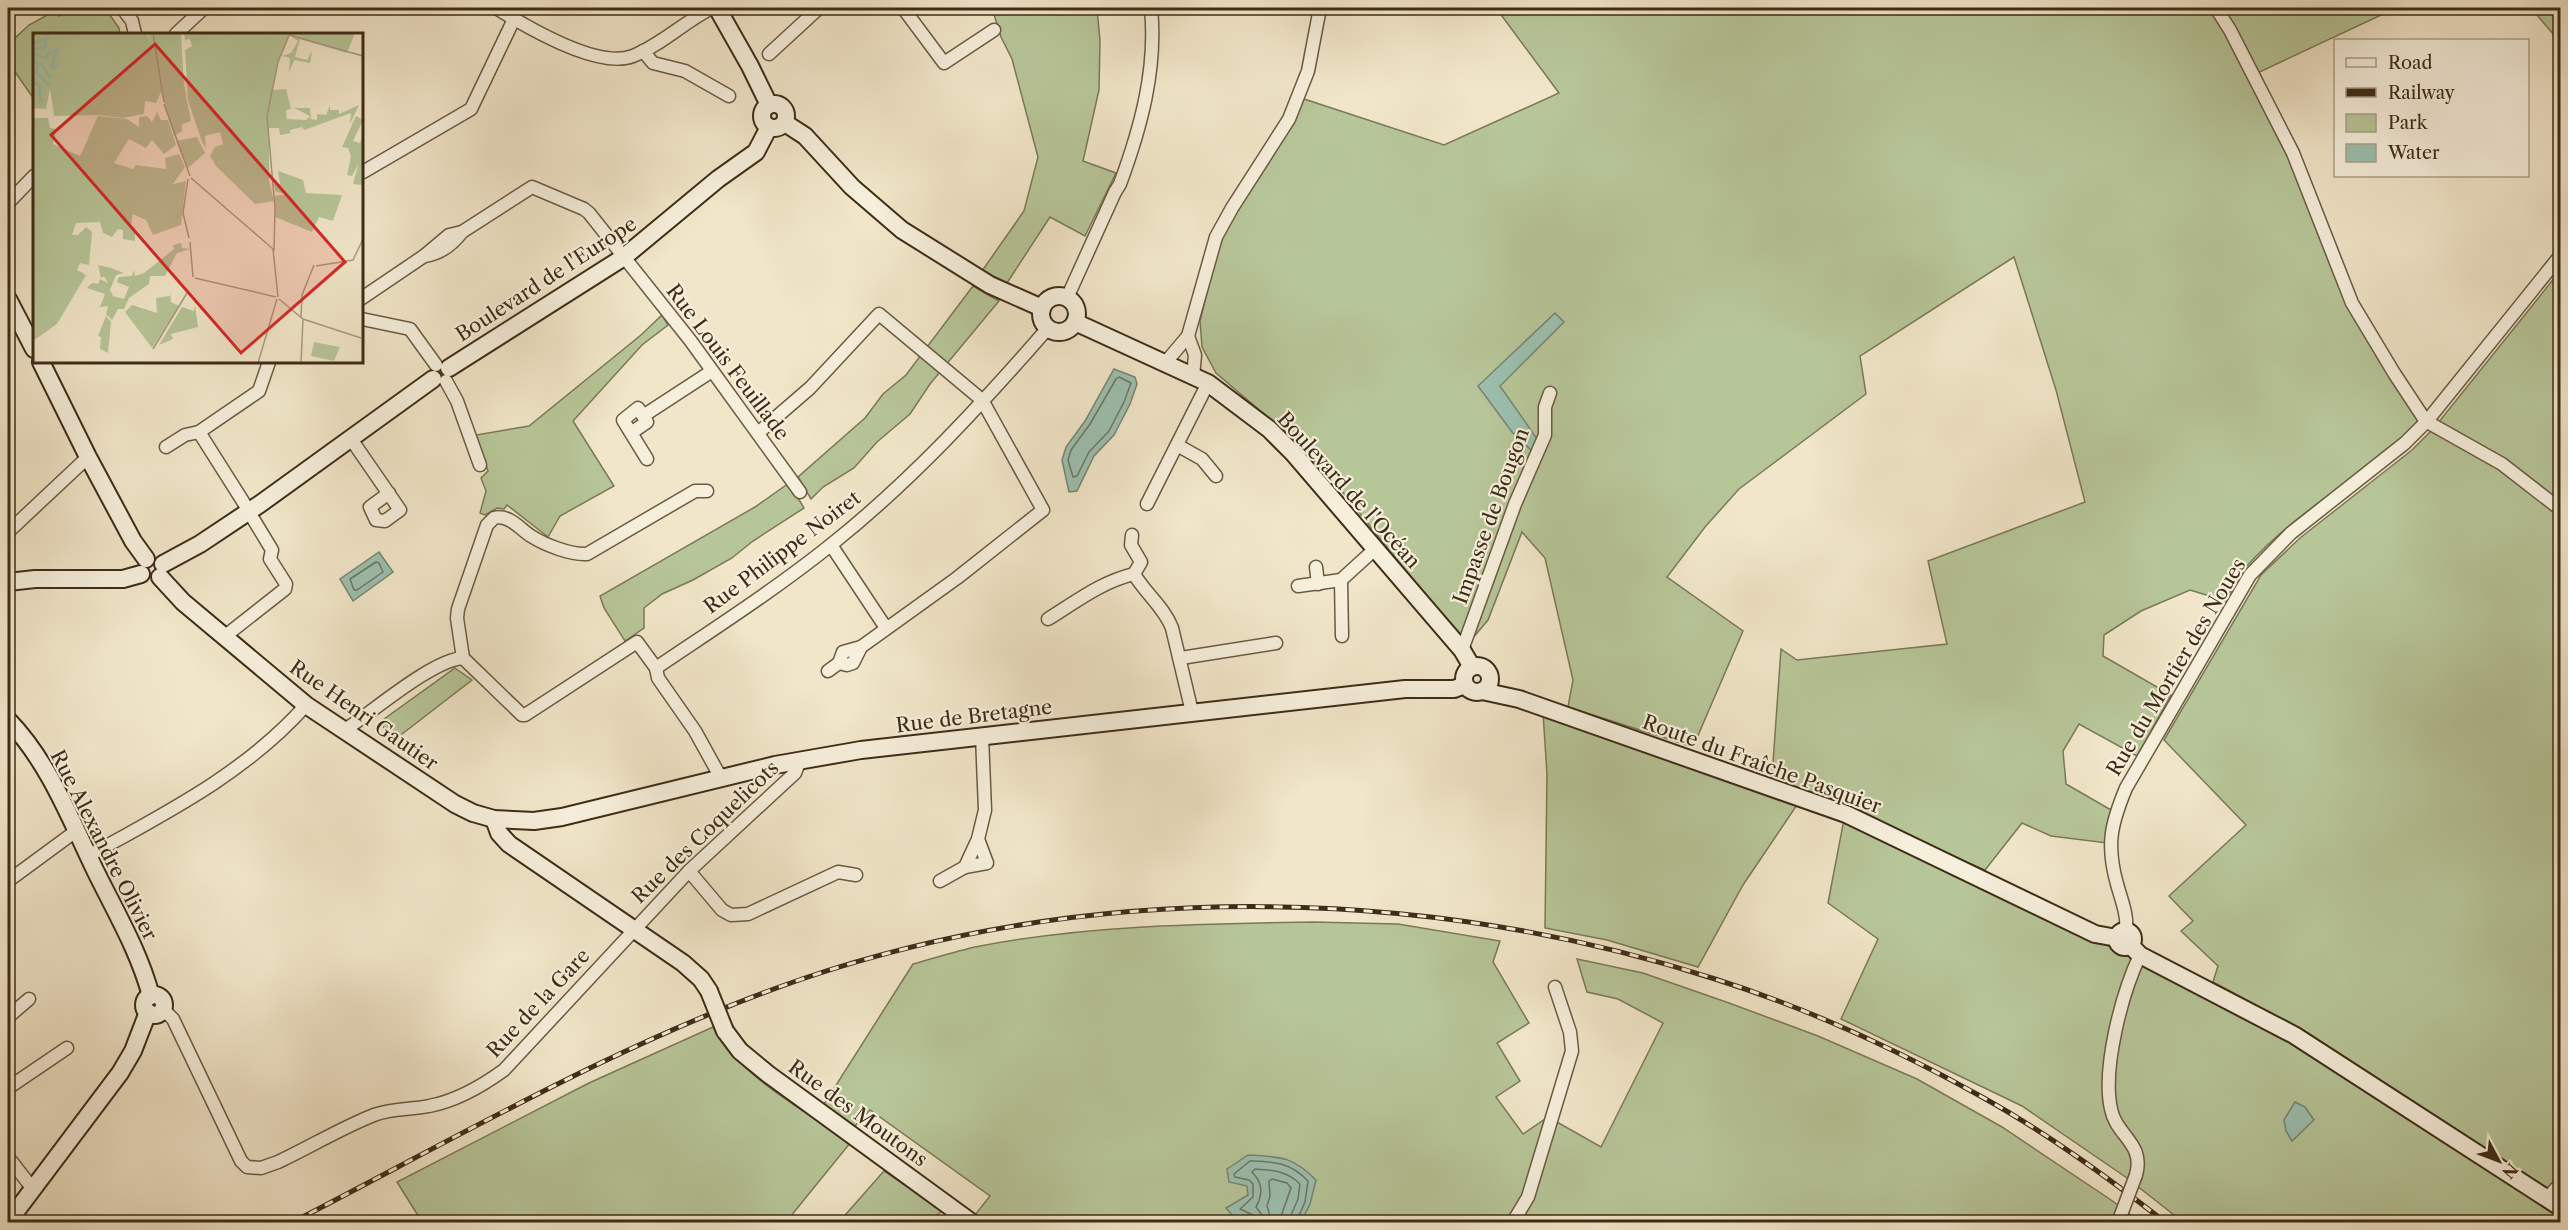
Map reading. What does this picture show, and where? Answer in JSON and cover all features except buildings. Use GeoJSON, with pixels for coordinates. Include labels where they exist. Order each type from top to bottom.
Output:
{"type":"FeatureCollection","features":[{"type":"Feature","properties":{"kind":"main road"},"geometry":{"type":"LineString","coordinates":[[715,10],[750,66],[769,105],[763,111],[762,118],[805,136],[852,187],[902,230],[990,285],[1042,308]]}},
{"type":"Feature","properties":{"kind":"main road","name":"Boulevard de l'Europe"},"geometry":{"type":"LineString","coordinates":[[162,571],[177,558],[251,514],[441,373],[624,257],[718,179],[756,152],[777,125]]}},
{"type":"Feature","properties":{"kind":"main road"},"geometry":{"type":"LineString","coordinates":[[1052,297],[1067,298],[1077,311],[1075,322],[1063,332],[1048,328],[1042,319],[1042,308],[1052,297]]}},
{"type":"Feature","properties":{"kind":"main road"},"geometry":{"type":"LineString","coordinates":[[8,299],[33,347]]}},
{"type":"Feature","properties":{"kind":"main road","name":"Boulevard de l'Océan"},"geometry":{"type":"LineString","coordinates":[[1075,322],[1208,383],[1243,407],[1285,445],[1462,650],[1472,667]]}},
{"type":"Feature","properties":{"kind":"main road"},"geometry":{"type":"LineString","coordinates":[[41,363],[88,457],[134,541],[150,581],[162,571]]}},
{"type":"Feature","properties":{"kind":"main road"},"geometry":{"type":"LineString","coordinates":[[8,582],[35,579],[123,579],[143,566]]}},
{"type":"Feature","properties":{"kind":"main road","name":"Rue Henri Gautier"},"geometry":{"type":"LineString","coordinates":[[162,571],[183,602],[306,705],[455,804],[473,813],[494,819]]}},
{"type":"Feature","properties":{"kind":"main road"},"geometry":{"type":"LineString","coordinates":[[1472,667],[1482,667],[1486,684],[1472,691],[1465,685],[1464,676],[1472,667]]}},
{"type":"Feature","properties":{"kind":"main road","name":"Route du Fraîche Pasquier"},"geometry":{"type":"LineString","coordinates":[[1486,684],[1500,697],[1519,699],[1824,805],[1881,830],[2096,934],[2128,942],[2294,1035],[2554,1203]]}},
{"type":"Feature","properties":{"kind":"main road","name":"Rue de Bretagne"},"geometry":{"type":"LineString","coordinates":[[494,819],[511,821],[562,817],[800,760],[861,750],[1405,689],[1454,689],[1465,685]]}},
{"type":"Feature","properties":{"kind":"main road","name":"Rue Alexandre Olivier"},"geometry":{"type":"LineString","coordinates":[[8,720],[39,759],[76,831],[123,926],[154,1006]]}},
{"type":"Feature","properties":{"kind":"main road"},"geometry":{"type":"LineString","coordinates":[[494,819],[499,833],[509,843],[634,929]]}},
{"type":"Feature","properties":{"kind":"main road"},"geometry":{"type":"LineString","coordinates":[[511,821],[521,851]]}},
{"type":"Feature","properties":{"kind":"main road","name":"Rue des Moutons"},"geometry":{"type":"LineString","coordinates":[[634,929],[683,963],[701,979],[709,991],[726,1031],[740,1051],[768,1074],[972,1222]]}},
{"type":"Feature","properties":{"kind":"main road"},"geometry":{"type":"LineString","coordinates":[[8,1222],[120,1073],[154,1006]]}},
{"type":"Feature","properties":{"kind":"street"},"geometry":{"type":"LineString","coordinates":[[122,8],[132,21],[135,33]]}},
{"type":"Feature","properties":{"kind":"street"},"geometry":{"type":"LineString","coordinates":[[177,33],[204,8]]}},
{"type":"Feature","properties":{"kind":"street"},"geometry":{"type":"LineString","coordinates":[[496,8],[570,46],[600,56],[624,58],[643,51],[715,10]]}},
{"type":"Feature","properties":{"kind":"street"},"geometry":{"type":"LineString","coordinates":[[769,54],[819,8]]}},
{"type":"Feature","properties":{"kind":"street"},"geometry":{"type":"LineString","coordinates":[[903,8],[934,57],[944,63],[994,30]]}},
{"type":"Feature","properties":{"kind":"street"},"geometry":{"type":"LineString","coordinates":[[1067,298],[1120,184],[1139,132],[1150,77],[1153,31],[1151,8]]}},
{"type":"Feature","properties":{"kind":"street"},"geometry":{"type":"LineString","coordinates":[[1166,362],[1188,336],[1216,237],[1289,119],[1308,71],[1320,8]]}},
{"type":"Feature","properties":{"kind":"street"},"geometry":{"type":"LineString","coordinates":[[2216,8],[2230,30],[2293,153],[2352,303],[2394,373],[2427,421],[2502,465],[2560,509]]}},
{"type":"Feature","properties":{"kind":"street"},"geometry":{"type":"LineString","coordinates":[[363,172],[471,109],[514,19]]}},
{"type":"Feature","properties":{"kind":"street"},"geometry":{"type":"LineString","coordinates":[[643,51],[653,63],[686,71],[729,96]]}},
{"type":"Feature","properties":{"kind":"street"},"geometry":{"type":"LineString","coordinates":[[8,203],[33,177]]}},
{"type":"Feature","properties":{"kind":"street","name":"Rue Louis Feuillade"},"geometry":{"type":"LineString","coordinates":[[363,297],[424,256],[449,235],[462,232],[532,187],[537,188],[590,213],[712,371],[800,492]]}},
{"type":"Feature","properties":{"kind":"street","name":"Rue du Mortier des Noues"},"geometry":{"type":"LineString","coordinates":[[2128,942],[2124,910],[2111,864],[2113,819],[2126,788],[2250,575],[2261,561],[2291,533],[2405,443],[2427,421],[2560,256]]}},
{"type":"Feature","properties":{"kind":"street"},"geometry":{"type":"LineString","coordinates":[[758,433],[810,388],[879,314],[982,400],[1043,510],[957,578],[861,647],[853,663],[847,665],[840,663],[828,671]]}},
{"type":"Feature","properties":{"kind":"street"},"geometry":{"type":"LineString","coordinates":[[363,319],[410,329],[441,373],[464,419],[480,465]]}},
{"type":"Feature","properties":{"kind":"street","name":"Rue Philippe Noiret"},"geometry":{"type":"LineString","coordinates":[[656,668],[831,545],[933,454],[1048,328]]}},
{"type":"Feature","properties":{"kind":"street"},"geometry":{"type":"LineString","coordinates":[[1188,336],[1194,355],[1193,376]]}},
{"type":"Feature","properties":{"kind":"street"},"geometry":{"type":"LineString","coordinates":[[166,447],[185,435],[199,432],[259,391],[269,363]]}},
{"type":"Feature","properties":{"kind":"street"},"geometry":{"type":"LineString","coordinates":[[647,459],[623,420],[638,408],[643,416],[712,371]]}},
{"type":"Feature","properties":{"kind":"street"},"geometry":{"type":"LineString","coordinates":[[1147,504],[1208,383]]}},
{"type":"Feature","properties":{"kind":"street","name":"Impasse de Bougon"},"geometry":{"type":"LineString","coordinates":[[1462,650],[1515,504],[1545,435],[1545,407],[1550,393]]}},
{"type":"Feature","properties":{"kind":"street"},"geometry":{"type":"LineString","coordinates":[[199,432],[245,501],[272,550],[270,559],[286,584],[285,589],[224,637]]}},
{"type":"Feature","properties":{"kind":"street"},"geometry":{"type":"LineString","coordinates":[[351,439],[389,493]]}},
{"type":"Feature","properties":{"kind":"street"},"geometry":{"type":"LineString","coordinates":[[1177,445],[1202,459],[1216,476]]}},
{"type":"Feature","properties":{"kind":"street"},"geometry":{"type":"LineString","coordinates":[[8,532],[88,457]]}},
{"type":"Feature","properties":{"kind":"street"},"geometry":{"type":"LineString","coordinates":[[707,491],[695,491],[587,554],[579,555],[537,539],[503,518],[494,518],[487,525],[458,609],[457,618],[463,658],[522,715],[637,642],[656,668],[658,678],[695,731],[721,778]]}},
{"type":"Feature","properties":{"kind":"street"},"geometry":{"type":"LineString","coordinates":[[1048,619],[1096,587],[1113,579],[1134,574],[1142,562],[1131,545],[1132,535]]}},
{"type":"Feature","properties":{"kind":"street"},"geometry":{"type":"LineString","coordinates":[[831,545],[886,628]]}},
{"type":"Feature","properties":{"kind":"street"},"geometry":{"type":"LineString","coordinates":[[1298,586],[1341,580],[1375,549]]}},
{"type":"Feature","properties":{"kind":"street"},"geometry":{"type":"LineString","coordinates":[[1316,567],[1318,584]]}},
{"type":"Feature","properties":{"kind":"street"},"geometry":{"type":"LineString","coordinates":[[1134,574],[1143,589],[1168,619],[1181,658],[1192,712]]}},
{"type":"Feature","properties":{"kind":"street"},"geometry":{"type":"LineString","coordinates":[[1341,580],[1342,636]]}},
{"type":"Feature","properties":{"kind":"street"},"geometry":{"type":"LineString","coordinates":[[1181,658],[1276,643]]}},
{"type":"Feature","properties":{"kind":"street"},"geometry":{"type":"LineString","coordinates":[[346,732],[429,672],[453,658],[463,658]]}},
{"type":"Feature","properties":{"kind":"street"},"geometry":{"type":"LineString","coordinates":[[88,856],[229,775],[306,705]]}},
{"type":"Feature","properties":{"kind":"street"},"geometry":{"type":"LineString","coordinates":[[965,867],[978,839],[985,810],[982,736]]}},
{"type":"Feature","properties":{"kind":"street","name":"Rue des Coquelicots"},"geometry":{"type":"LineString","coordinates":[[634,929],[689,871],[795,773],[800,760]]}},
{"type":"Feature","properties":{"kind":"street"},"geometry":{"type":"LineString","coordinates":[[8,881],[76,831]]}},
{"type":"Feature","properties":{"kind":"street"},"geometry":{"type":"LineString","coordinates":[[940,881],[965,867],[987,863],[978,839]]}},
{"type":"Feature","properties":{"kind":"street"},"geometry":{"type":"LineString","coordinates":[[689,871],[722,910],[731,915],[748,914],[838,872],[856,874]]}},
{"type":"Feature","properties":{"kind":"street","name":"Rue de la Gare"},"geometry":{"type":"LineString","coordinates":[[261,1168],[374,1115],[393,1109],[432,1106],[488,1081],[518,1056],[634,929]]}},
{"type":"Feature","properties":{"kind":"street"},"geometry":{"type":"LineString","coordinates":[[2118,1221],[2139,1164],[2138,1154],[2111,1113],[2108,1090],[2110,1065],[2129,980],[2128,942]]}},
{"type":"Feature","properties":{"kind":"street"},"geometry":{"type":"LineString","coordinates":[[1513,1222],[1528,1197],[1572,1051],[1570,1032],[1555,987]]}},
{"type":"Feature","properties":{"kind":"street"},"geometry":{"type":"LineString","coordinates":[[8,1017],[29,999]]}},
{"type":"Feature","properties":{"kind":"street","name":"Rue Alexandre Olivier"},"geometry":{"type":"LineString","coordinates":[[154,1006],[173,1019],[241,1161],[247,1167],[261,1168]]}},
{"type":"Feature","properties":{"kind":"street"},"geometry":{"type":"LineString","coordinates":[[8,1088],[67,1048]]}},
{"type":"Feature","properties":{"kind":"street"},"geometry":{"type":"LineString","coordinates":[[8,1157],[33,1189]]}},
{"type":"Feature","properties":{"kind":"street"},"geometry":{"type":"LineString","coordinates":[[2554,1203],[2560,1184]]}},
{"type":"Feature","properties":{"kind":"green space"},"geometry":{"type":"Polygon","coordinates":[[[72,8],[105,8],[119,28],[120,33],[33,33],[33,98],[8,62],[8,34],[15,38],[29,25],[56,10],[59,16],[72,8]]]}},
{"type":"Feature","properties":{"kind":"green space"},"geometry":{"type":"Polygon","coordinates":[[[992,8],[1097,8],[1100,41],[1099,90],[1083,161],[1116,173],[1085,236],[1050,217],[1007,283],[982,271],[1024,211],[1038,157],[1012,59],[1001,37],[992,8]]]}},
{"type":"Feature","properties":{"kind":"green space"},"geometry":{"type":"Polygon","coordinates":[[[1496,8],[2396,8],[2253,75],[2352,303],[2420,421],[2378,458],[2310,509],[2267,546],[2235,582],[2226,601],[2190,590],[2141,611],[2104,635],[2103,656],[2171,695],[2137,756],[2079,724],[2063,751],[2066,784],[2111,810],[2107,843],[2051,836],[2022,823],[1985,870],[1772,777],[1781,649],[1797,660],[1947,644],[1928,561],[2085,502],[2056,390],[2014,257],[1860,356],[1866,394],[1739,489],[1705,527],[1667,577],[1743,631],[1693,747],[1568,707],[1573,680],[1545,558],[1522,532],[1488,620],[1472,639],[1462,640],[1336,484],[1298,443],[1216,373],[1202,347],[1200,321],[1222,232],[1304,99],[1444,145],[1559,93],[1496,8]]]}},
{"type":"Feature","properties":{"kind":"green space"},"geometry":{"type":"Polygon","coordinates":[[[2531,8],[2560,8],[2560,42],[2531,8]]]}},
{"type":"Feature","properties":{"kind":"green space"},"geometry":{"type":"Polygon","coordinates":[[[2560,271],[2560,1196],[2303,1030],[2213,982],[2218,966],[2181,931],[2193,921],[2169,896],[2246,825],[2164,740],[2261,575],[2300,538],[2412,450],[2434,428],[2560,271]]]}},
{"type":"Feature","properties":{"kind":"green space"},"geometry":{"type":"Polygon","coordinates":[[[973,286],[999,301],[930,384],[910,414],[877,442],[854,468],[823,487],[811,499],[798,477],[865,418],[883,394],[906,375],[973,286]]]}},
{"type":"Feature","properties":{"kind":"green space"},"geometry":{"type":"Polygon","coordinates":[[[662,315],[668,325],[642,345],[573,421],[614,486],[560,516],[548,537],[507,505],[504,509],[497,508],[485,515],[480,513],[486,491],[481,478],[488,471],[476,435],[529,426],[641,335],[662,315]]]}},
{"type":"Feature","properties":{"kind":"green space"},"geometry":{"type":"Polygon","coordinates":[[[789,483],[804,508],[753,541],[732,558],[662,594],[644,608],[644,628],[625,641],[604,608],[600,596],[755,507],[789,483]]]}},
{"type":"Feature","properties":{"kind":"green space"},"geometry":{"type":"Polygon","coordinates":[[[455,668],[472,680],[393,741],[380,722],[455,668]]]}},
{"type":"Feature","properties":{"kind":"green space"},"geometry":{"type":"Polygon","coordinates":[[[1543,713],[1799,802],[1743,885],[1698,967],[1607,940],[1545,928],[1547,774],[1543,713]]]}},
{"type":"Feature","properties":{"kind":"green space"},"geometry":{"type":"Polygon","coordinates":[[[1844,819],[2294,1035],[2560,1207],[2560,1222],[2183,1222],[2127,1178],[2022,1106],[1841,1019],[1878,939],[1828,903],[1844,819]]]}},
{"type":"Feature","properties":{"kind":"green space"},"geometry":{"type":"Polygon","coordinates":[[[1313,922],[1398,924],[1500,941],[1493,962],[1529,1023],[1497,1043],[1520,1081],[1496,1097],[1523,1134],[1548,1117],[1601,1147],[1663,1023],[1618,999],[1587,992],[1577,959],[1643,973],[1729,1003],[1818,1036],[1917,1079],[2002,1127],[2140,1222],[985,1222],[975,1215],[990,1196],[870,1110],[855,1126],[824,1104],[913,964],[975,947],[1059,934],[1144,927],[1313,922]]]}},
{"type":"Feature","properties":{"kind":"green space"},"geometry":{"type":"Polygon","coordinates":[[[713,1027],[726,1046],[757,1078],[851,1142],[786,1222],[422,1222],[397,1182],[589,1083],[713,1027]]]}},
{"type":"Feature","properties":{"kind":"green space"},"geometry":{"type":"Polygon","coordinates":[[[884,1171],[942,1211],[928,1222],[839,1222],[884,1171]]]}},
{"type":"Feature","properties":{"kind":"water"},"geometry":{"type":"Polygon","coordinates":[[[1555,313],[1564,322],[1500,386],[1540,443],[1531,450],[1512,432],[1478,386],[1555,313]]]}},
{"type":"Feature","properties":{"kind":"water"},"geometry":{"type":"Polygon","coordinates":[[[1114,369],[1135,377],[1137,384],[1130,404],[1114,435],[1094,456],[1077,491],[1069,492],[1062,460],[1066,447],[1085,421],[1114,369]]]}},
{"type":"Feature","properties":{"kind":"water"},"geometry":{"type":"Polygon","coordinates":[[[379,552],[393,572],[353,601],[340,579],[379,552]]]}},
{"type":"Feature","properties":{"kind":"water"},"geometry":{"type":"Polygon","coordinates":[[[2295,1102],[2305,1107],[2314,1120],[2292,1141],[2286,1131],[2284,1120],[2295,1102]]]}},
{"type":"Feature","properties":{"kind":"water"},"geometry":{"type":"Polygon","coordinates":[[[1248,1155],[1285,1159],[1300,1166],[1316,1180],[1310,1204],[1301,1222],[1249,1222],[1249,1219],[1232,1215],[1226,1208],[1248,1195],[1247,1186],[1229,1182],[1227,1169],[1248,1155]]]}},
{"type":"Feature","properties":{"kind":"railway"},"geometry":{"type":"LineString","coordinates":[[293,1222],[607,1060],[736,1003],[802,979],[913,947],[1027,924],[1143,911],[1259,907],[1375,912],[1490,925],[1604,948],[1749,990],[1852,1031],[1982,1097],[2030,1125],[2076,1156],[2165,1222]]}}]}
